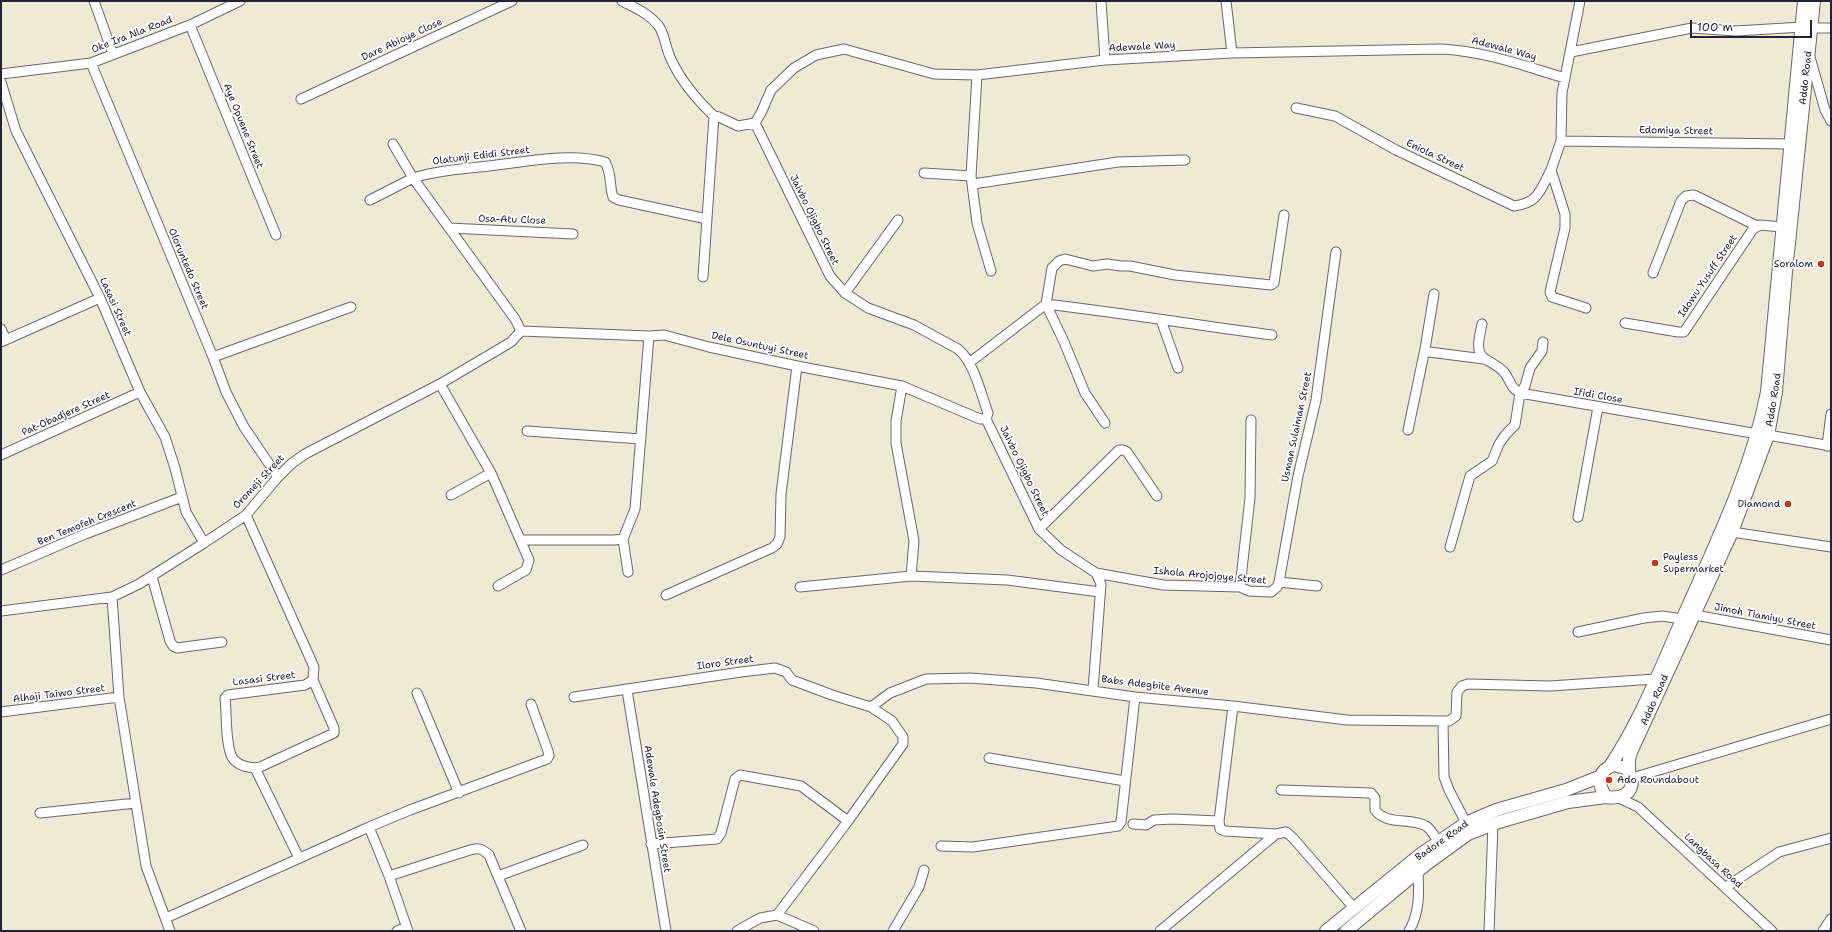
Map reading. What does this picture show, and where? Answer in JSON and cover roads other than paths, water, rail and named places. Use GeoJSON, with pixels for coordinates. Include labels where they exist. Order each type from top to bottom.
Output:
{"type":"FeatureCollection","features":[{"type":"Feature","properties":{"kind":"main road","name":"Addo Road"},"geometry":{"type":"LineString","coordinates":[[1631,780],[1628,759],[1732,532],[1776,392],[1809,51],[1804,1]]}},
{"type":"Feature","properties":{"kind":"main road","name":"Addo Road"},"geometry":{"type":"LineString","coordinates":[[1610,766],[1620,751],[1655,680],[1763,434],[1790,144],[1807,28],[1814,1]]}},
{"type":"Feature","properties":{"kind":"main road"},"geometry":{"type":"LineString","coordinates":[[1613,765],[1622,766],[1631,780],[1625,795],[1619,798],[1606,797],[1599,786],[1599,778],[1603,771],[1613,765]]}},
{"type":"Feature","properties":{"kind":"main road","name":"Badore Road"},"geometry":{"type":"LineString","coordinates":[[1326,931],[1438,841],[1466,823],[1496,810],[1566,790],[1599,778]]}},
{"type":"Feature","properties":{"kind":"main road","name":"Badore Road"},"geometry":{"type":"LineString","coordinates":[[1346,931],[1446,849],[1468,834],[1493,824],[1568,802],[1606,797]]}},
{"type":"Feature","properties":{"kind":"street"},"geometry":{"type":"LineString","coordinates":[[94,1],[113,54]]}},
{"type":"Feature","properties":{"kind":"street","name":"Oke Ira Nla Road"},"geometry":{"type":"LineString","coordinates":[[1,74],[91,63],[190,25],[240,1]]}},
{"type":"Feature","properties":{"kind":"street","name":"Dare Abioye Close"},"geometry":{"type":"LineString","coordinates":[[302,98],[512,1]]}},
{"type":"Feature","properties":{"kind":"street"},"geometry":{"type":"LineString","coordinates":[[622,1],[648,15],[658,25],[663,33],[669,56],[681,78],[694,97],[714,116],[738,126],[755,123]]}},
{"type":"Feature","properties":{"kind":"street"},"geometry":{"type":"LineString","coordinates":[[1100,1],[1105,60]]}},
{"type":"Feature","properties":{"kind":"street"},"geometry":{"type":"LineString","coordinates":[[1226,1],[1232,53]]}},
{"type":"Feature","properties":{"kind":"street"},"geometry":{"type":"LineString","coordinates":[[1580,1],[1562,93],[1562,141],[1551,170],[1565,214],[1565,228],[1551,295],[1552,297],[1586,308]]}},
{"type":"Feature","properties":{"kind":"street","name":"Aye Opuene Street"},"geometry":{"type":"LineString","coordinates":[[190,25],[276,235]]}},
{"type":"Feature","properties":{"kind":"street"},"geometry":{"type":"LineString","coordinates":[[1571,52],[1692,28],[1736,31],[1831,28]]}},
{"type":"Feature","properties":{"kind":"street","name":"Adewale Way"},"geometry":{"type":"LineString","coordinates":[[755,123],[771,90],[794,68],[816,55],[844,49],[934,74],[977,75],[1105,60],[1232,53],[1441,49],[1464,50],[1485,54],[1565,78]]}},
{"type":"Feature","properties":{"kind":"street"},"geometry":{"type":"LineString","coordinates":[[1809,51],[1831,120]]}},
{"type":"Feature","properties":{"kind":"street","name":"Oloruntedo Street"},"geometry":{"type":"LineString","coordinates":[[91,63],[214,358],[226,392],[244,427],[278,476]]}},
{"type":"Feature","properties":{"kind":"street"},"geometry":{"type":"LineString","coordinates":[[977,75],[972,180],[977,223],[991,270]]}},
{"type":"Feature","properties":{"kind":"street","name":"Lasasi Street"},"geometry":{"type":"LineString","coordinates":[[1,82],[16,131],[100,298],[140,392],[165,437],[188,516],[204,543]]}},
{"type":"Feature","properties":{"kind":"street","name":"Eniola Street"},"geometry":{"type":"LineString","coordinates":[[1296,108],[1335,116],[1396,150],[1514,206],[1525,205],[1534,200],[1551,170]]}},
{"type":"Feature","properties":{"kind":"street"},"geometry":{"type":"LineString","coordinates":[[704,277],[714,116]]}},
{"type":"Feature","properties":{"kind":"street","name":"Jaivbo Ojigbo Street"},"geometry":{"type":"LineString","coordinates":[[755,123],[830,276],[845,293],[868,308],[914,325],[958,349],[964,354],[969,363],[988,413],[986,419],[1039,529],[1061,550],[1096,573]]}},
{"type":"Feature","properties":{"kind":"street","name":"Edomiya Street"},"geometry":{"type":"LineString","coordinates":[[1562,141],[1790,144]]}},
{"type":"Feature","properties":{"kind":"street"},"geometry":{"type":"LineString","coordinates":[[393,144],[413,178],[515,319],[521,331]]}},
{"type":"Feature","properties":{"kind":"street","name":"Olatunji Edidi Street"},"geometry":{"type":"LineString","coordinates":[[413,178],[433,173],[547,159],[596,160],[605,162],[610,170],[610,188],[613,197],[619,200],[707,219]]}},
{"type":"Feature","properties":{"kind":"street"},"geometry":{"type":"LineString","coordinates":[[924,173],[972,180],[1118,162],[1185,160]]}},
{"type":"Feature","properties":{"kind":"street"},"geometry":{"type":"LineString","coordinates":[[370,200],[413,178]]}},
{"type":"Feature","properties":{"kind":"street"},"geometry":{"type":"LineString","coordinates":[[1652,274],[1681,201],[1686,196],[1694,194],[1757,226],[1782,227]]}},
{"type":"Feature","properties":{"kind":"street"},"geometry":{"type":"LineString","coordinates":[[1105,423],[1085,393],[1064,342],[1046,304],[1052,268],[1059,261],[1065,259],[1093,266],[1107,264],[1130,266],[1175,275],[1271,285],[1274,282],[1284,216]]}},
{"type":"Feature","properties":{"kind":"street"},"geometry":{"type":"LineString","coordinates":[[845,293],[898,220]]}},
{"type":"Feature","properties":{"kind":"street","name":"Idowu Yusuff Street"},"geometry":{"type":"LineString","coordinates":[[1625,322],[1684,332],[1757,226]]}},
{"type":"Feature","properties":{"kind":"street","name":"Osa-Atu Close"},"geometry":{"type":"LineString","coordinates":[[449,228],[573,234]]}},
{"type":"Feature","properties":{"kind":"street","name":"Usman Sulaiman Street"},"geometry":{"type":"LineString","coordinates":[[1279,582],[1298,476],[1316,400],[1336,252]]}},
{"type":"Feature","properties":{"kind":"street"},"geometry":{"type":"LineString","coordinates":[[1408,430],[1425,349],[1434,294]]}},
{"type":"Feature","properties":{"kind":"street"},"geometry":{"type":"LineString","coordinates":[[1,329],[3,341],[100,298]]}},
{"type":"Feature","properties":{"kind":"street"},"geometry":{"type":"LineString","coordinates":[[969,363],[1046,304],[1138,315],[1161,320],[1272,335]]}},
{"type":"Feature","properties":{"kind":"street"},"geometry":{"type":"LineString","coordinates":[[214,358],[351,307]]}},
{"type":"Feature","properties":{"kind":"street"},"geometry":{"type":"LineString","coordinates":[[1161,320],[1178,368]]}},
{"type":"Feature","properties":{"kind":"street"},"geometry":{"type":"LineString","coordinates":[[1482,324],[1479,344],[1480,353],[1484,359]]}},
{"type":"Feature","properties":{"kind":"street","name":"Dele Osuntuyi Street"},"geometry":{"type":"LineString","coordinates":[[521,331],[649,336],[664,335],[709,347],[797,366],[902,386],[980,419],[986,419]]}},
{"type":"Feature","properties":{"kind":"street","name":"Oromeji Street"},"geometry":{"type":"LineString","coordinates":[[1,611],[112,597],[152,577],[246,515],[278,476],[305,454],[440,384],[512,342],[521,331]]}},
{"type":"Feature","properties":{"kind":"street"},"geometry":{"type":"LineString","coordinates":[[628,572],[623,539],[635,509],[649,336]]}},
{"type":"Feature","properties":{"kind":"street"},"geometry":{"type":"LineString","coordinates":[[1450,547],[1470,476],[1492,460],[1499,444],[1515,425],[1520,393],[1525,386],[1530,368],[1542,351],[1542,342]]}},
{"type":"Feature","properties":{"kind":"street"},"geometry":{"type":"LineString","coordinates":[[1425,349],[1429,352],[1484,359],[1494,363],[1505,373],[1510,385],[1520,393]]}},
{"type":"Feature","properties":{"kind":"street"},"geometry":{"type":"LineString","coordinates":[[666,595],[772,548],[777,544],[780,537],[781,494],[797,366]]}},
{"type":"Feature","properties":{"kind":"street"},"geometry":{"type":"LineString","coordinates":[[440,384],[491,473],[522,540],[529,560],[526,570],[498,586]]}},
{"type":"Feature","properties":{"kind":"street"},"geometry":{"type":"LineString","coordinates":[[902,386],[896,421],[896,443],[914,541],[911,576]]}},
{"type":"Feature","properties":{"kind":"street","name":"Pat-Obadjere Street"},"geometry":{"type":"LineString","coordinates":[[1,455],[140,392]]}},
{"type":"Feature","properties":{"kind":"street","name":"Ifidi Close"},"geometry":{"type":"LineString","coordinates":[[1520,393],[1829,446]]}},
{"type":"Feature","properties":{"kind":"street"},"geometry":{"type":"LineString","coordinates":[[1578,517],[1598,407]]}},
{"type":"Feature","properties":{"kind":"street"},"geometry":{"type":"LineString","coordinates":[[1829,446],[1831,414]]}},
{"type":"Feature","properties":{"kind":"street"},"geometry":{"type":"LineString","coordinates":[[1240,587],[1250,498],[1252,420]]}},
{"type":"Feature","properties":{"kind":"street"},"geometry":{"type":"LineString","coordinates":[[528,430],[641,439]]}},
{"type":"Feature","properties":{"kind":"street"},"geometry":{"type":"LineString","coordinates":[[1039,529],[1119,450],[1127,452],[1157,496]]}},
{"type":"Feature","properties":{"kind":"street"},"geometry":{"type":"LineString","coordinates":[[451,495],[491,473]]}},
{"type":"Feature","properties":{"kind":"street","name":"Ben Temofeh Crescent"},"geometry":{"type":"LineString","coordinates":[[1,570],[85,534],[182,497]]}},
{"type":"Feature","properties":{"kind":"street"},"geometry":{"type":"LineString","coordinates":[[246,515],[314,667],[313,680],[334,728],[334,733],[332,736],[255,768],[299,858]]}},
{"type":"Feature","properties":{"kind":"street"},"geometry":{"type":"LineString","coordinates":[[1732,532],[1831,547]]}},
{"type":"Feature","properties":{"kind":"street"},"geometry":{"type":"LineString","coordinates":[[522,540],[623,539]]}},
{"type":"Feature","properties":{"kind":"street"},"geometry":{"type":"LineString","coordinates":[[1093,690],[1101,584],[1096,573]]}},
{"type":"Feature","properties":{"kind":"street","name":"Ishola Arojojoye Street"},"geometry":{"type":"LineString","coordinates":[[1096,573],[1163,585],[1240,587],[1249,591],[1271,592],[1277,587],[1279,582],[1317,586]]}},
{"type":"Feature","properties":{"kind":"street"},"geometry":{"type":"LineString","coordinates":[[800,587],[911,576],[1007,580],[1100,592]]}},
{"type":"Feature","properties":{"kind":"street"},"geometry":{"type":"LineString","coordinates":[[152,577],[170,641],[173,646],[177,648],[222,642]]}},
{"type":"Feature","properties":{"kind":"street"},"geometry":{"type":"LineString","coordinates":[[112,597],[119,697],[147,872],[170,931]]}},
{"type":"Feature","properties":{"kind":"street","name":"Jimoh Tiamiyu Street"},"geometry":{"type":"LineString","coordinates":[[1695,615],[1831,640]]}},
{"type":"Feature","properties":{"kind":"street"},"geometry":{"type":"LineString","coordinates":[[1578,632],[1644,618],[1662,616],[1682,619]]}},
{"type":"Feature","properties":{"kind":"street","name":"Iloro Street"},"geometry":{"type":"LineString","coordinates":[[574,697],[775,668],[786,672],[792,680],[832,695],[871,707]]}},
{"type":"Feature","properties":{"kind":"street","name":"Babs Adegbite Avenue"},"geometry":{"type":"LineString","coordinates":[[871,707],[890,693],[926,679],[970,678],[1036,683],[1135,697],[1233,706],[1347,720],[1443,721]]}},
{"type":"Feature","properties":{"kind":"street","name":"Lasasi Street"},"geometry":{"type":"LineString","coordinates":[[255,768],[240,764],[233,758],[228,739],[225,698],[232,693],[305,685],[313,680]]}},
{"type":"Feature","properties":{"kind":"street"},"geometry":{"type":"LineString","coordinates":[[1466,823],[1444,777],[1443,721],[1449,721],[1456,716],[1457,692],[1462,686],[1468,684],[1550,686],[1655,680]]}},
{"type":"Feature","properties":{"kind":"street","name":"Adewale Adegbosin Street"},"geometry":{"type":"LineString","coordinates":[[627,690],[666,931]]}},
{"type":"Feature","properties":{"kind":"street"},"geometry":{"type":"LineString","coordinates":[[417,693],[459,792]]}},
{"type":"Feature","properties":{"kind":"street","name":"Alhaji Taiwo Street"},"geometry":{"type":"LineString","coordinates":[[1,712],[119,697]]}},
{"type":"Feature","properties":{"kind":"street"},"geometry":{"type":"LineString","coordinates":[[941,846],[973,847],[1118,826],[1121,822],[1135,697]]}},
{"type":"Feature","properties":{"kind":"street"},"geometry":{"type":"LineString","coordinates":[[166,918],[369,827],[547,759],[549,756],[548,751],[530,704]]}},
{"type":"Feature","properties":{"kind":"street"},"geometry":{"type":"LineString","coordinates":[[1233,706],[1220,829],[1225,831],[1276,834],[1286,832],[1354,908]]}},
{"type":"Feature","properties":{"kind":"street"},"geometry":{"type":"LineString","coordinates":[[777,915],[848,821],[903,744],[903,737],[896,726],[871,707]]}},
{"type":"Feature","properties":{"kind":"street"},"geometry":{"type":"LineString","coordinates":[[1638,807],[1631,780],[1831,719]]}},
{"type":"Feature","properties":{"kind":"street"},"geometry":{"type":"LineString","coordinates":[[989,758],[1125,781]]}},
{"type":"Feature","properties":{"kind":"street"},"geometry":{"type":"LineString","coordinates":[[651,844],[717,839],[721,833],[735,780],[740,774],[801,786],[848,821]]}},
{"type":"Feature","properties":{"kind":"street"},"geometry":{"type":"LineString","coordinates":[[1281,790],[1371,793],[1375,798],[1375,810],[1379,816],[1387,819],[1421,824],[1428,827],[1438,841]]}},
{"type":"Feature","properties":{"kind":"street"},"geometry":{"type":"LineString","coordinates":[[1619,798],[1638,807]]}},
{"type":"Feature","properties":{"kind":"street"},"geometry":{"type":"LineString","coordinates":[[40,813],[136,803]]}},
{"type":"Feature","properties":{"kind":"street","name":"Langbasa Road"},"geometry":{"type":"LineString","coordinates":[[1638,807],[1772,931]]}},
{"type":"Feature","properties":{"kind":"street"},"geometry":{"type":"LineString","coordinates":[[1133,824],[1146,825],[1154,820],[1172,819],[1220,821]]}},
{"type":"Feature","properties":{"kind":"street"},"geometry":{"type":"LineString","coordinates":[[1489,931],[1493,824]]}},
{"type":"Feature","properties":{"kind":"street"},"geometry":{"type":"LineString","coordinates":[[369,827],[389,876],[407,929],[396,931]]}},
{"type":"Feature","properties":{"kind":"street"},"geometry":{"type":"LineString","coordinates":[[1160,931],[1276,834]]}},
{"type":"Feature","properties":{"kind":"street"},"geometry":{"type":"LineString","coordinates":[[1726,887],[1779,852],[1831,838]]}},
{"type":"Feature","properties":{"kind":"street"},"geometry":{"type":"LineString","coordinates":[[498,876],[583,845]]}},
{"type":"Feature","properties":{"kind":"street"},"geometry":{"type":"LineString","coordinates":[[389,876],[477,848],[483,849],[489,855],[521,931]]}},
{"type":"Feature","properties":{"kind":"street"},"geometry":{"type":"LineString","coordinates":[[893,931],[920,887],[924,870]]}},
{"type":"Feature","properties":{"kind":"street"},"geometry":{"type":"LineString","coordinates":[[1408,931],[1417,908],[1419,896],[1418,872]]}},
{"type":"Feature","properties":{"kind":"street"},"geometry":{"type":"LineString","coordinates":[[742,930],[760,918],[777,915],[814,931]]}},
{"type":"Feature","properties":{"kind":"street"},"geometry":{"type":"LineString","coordinates":[[1823,931],[1831,919]]}},
{"type":"Feature","properties":{"kind":"place","name":"Soralom"},"geometry":{"type":"Point","coordinates":[1821,264]}},
{"type":"Feature","properties":{"kind":"place","name":"Diamond"},"geometry":{"type":"Point","coordinates":[1788,504]}},
{"type":"Feature","properties":{"kind":"place","name":"Payless Supermarket"},"geometry":{"type":"Point","coordinates":[1655,563]}},
{"type":"Feature","properties":{"kind":"place","name":"Ado Roundabout"},"geometry":{"type":"Point","coordinates":[1609,780]}}]}
